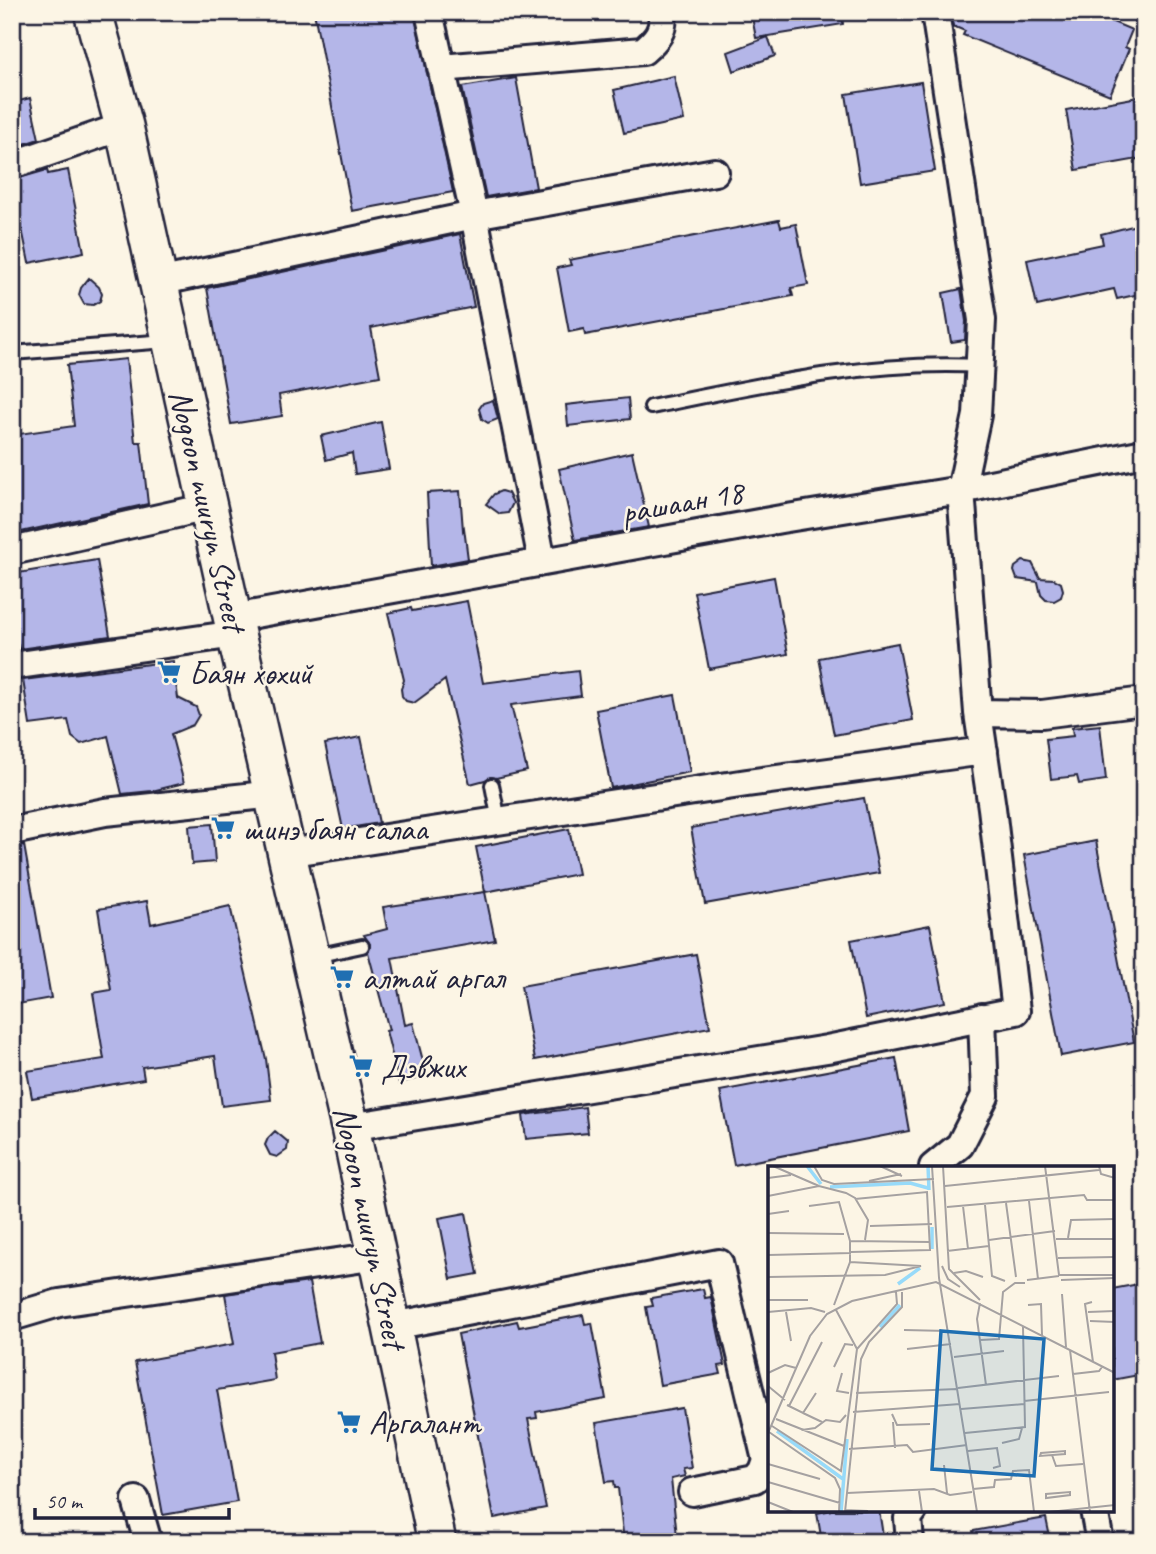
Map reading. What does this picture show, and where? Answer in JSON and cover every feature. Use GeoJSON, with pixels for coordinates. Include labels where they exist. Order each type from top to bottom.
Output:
{"type":"FeatureCollection","features":[{"type":"Feature","properties":{"kind":"main road","name":"Nogoon nuuryn Street"},"geometry":{"type":"LineString","coordinates":[[93,12],[124,126],[234,626],[350,1127],[437,1542]]}},
{"type":"Feature","properties":{"kind":"street"},"geometry":{"type":"LineString","coordinates":[[429,12],[474,215],[542,561]]}},
{"type":"Feature","properties":{"kind":"street"},"geometry":{"type":"LineString","coordinates":[[441,68],[643,51],[657,39],[664,22],[662,12]]}},
{"type":"Feature","properties":{"kind":"street"},"geometry":{"type":"LineString","coordinates":[[350,1127],[827,1048],[1016,1010],[978,713],[961,490],[977,415],[982,320],[935,12]]}},
{"type":"Feature","properties":{"kind":"street"},"geometry":{"type":"LineString","coordinates":[[12,165],[124,126]]}},
{"type":"Feature","properties":{"kind":"street"},"geometry":{"type":"LineString","coordinates":[[158,282],[474,215],[715,172]]}},
{"type":"Feature","properties":{"kind":"street","name":"рашаан 18"},"geometry":{"type":"LineString","coordinates":[[12,666],[234,626],[542,561],[961,490],[1144,453]]}},
{"type":"Feature","properties":{"kind":"street"},"geometry":{"type":"LineString","coordinates":[[12,551],[208,507]]}},
{"type":"Feature","properties":{"kind":"street"},"geometry":{"type":"LineString","coordinates":[[978,713],[1042,714],[1144,701]]}},
{"type":"Feature","properties":{"kind":"street"},"geometry":{"type":"LineString","coordinates":[[287,853],[760,781],[984,751]]}},
{"type":"Feature","properties":{"kind":"street"},"geometry":{"type":"LineString","coordinates":[[12,831],[105,813],[274,794]]}},
{"type":"Feature","properties":{"kind":"street"},"geometry":{"type":"LineString","coordinates":[[934,1166],[960,1145],[985,1096],[982,1017]]}},
{"type":"Feature","properties":{"kind":"street"},"geometry":{"type":"LineString","coordinates":[[12,1317],[60,1303],[378,1256]]}},
{"type":"Feature","properties":{"kind":"street"},"geometry":{"type":"LineString","coordinates":[[393,1326],[719,1264],[766,1460],[755,1479],[692,1492]]}},
{"type":"Feature","properties":{"kind":"street"},"geometry":{"type":"LineString","coordinates":[[136,1500],[148,1542]]}},
{"type":"Feature","properties":{"kind":"street"},"geometry":{"type":"LineString","coordinates":[[910,1542],[908,1518],[912,1512]]}},
{"type":"Feature","properties":{"kind":"street"},"geometry":{"type":"LineString","coordinates":[[1094,1512],[1100,1542]]}},
{"type":"Feature","properties":{"kind":"lane"},"geometry":{"type":"LineString","coordinates":[[12,353],[171,340]]}},
{"type":"Feature","properties":{"kind":"lane"},"geometry":{"type":"LineString","coordinates":[[651,407],[808,375],[934,363],[979,366]]}},
{"type":"Feature","properties":{"kind":"lane"},"geometry":{"type":"LineString","coordinates":[[492,785],[499,821]]}},
{"type":"Feature","properties":{"kind":"lane"},"geometry":{"type":"LineString","coordinates":[[311,957],[362,946]]}},
{"type":"Feature","properties":{"kind":"building"},"geometry":{"type":"Polygon","coordinates":[[[314,12],[414,12],[453,192],[352,211],[314,12]]]}},
{"type":"Feature","properties":{"kind":"building"},"geometry":{"type":"Polygon","coordinates":[[[751,12],[842,12],[843,24],[756,38],[751,12]]]}},
{"type":"Feature","properties":{"kind":"building"},"geometry":{"type":"Polygon","coordinates":[[[951,12],[1089,12],[1132,30],[1125,47],[1129,49],[1110,95],[963,35],[965,31],[953,26],[951,12]]]}},
{"type":"Feature","properties":{"kind":"building"},"geometry":{"type":"Polygon","coordinates":[[[768,37],[775,56],[734,71],[728,52],[768,37]]]}},
{"type":"Feature","properties":{"kind":"building"},"geometry":{"type":"Polygon","coordinates":[[[674,76],[684,120],[624,133],[614,90],[674,76]]]}},
{"type":"Feature","properties":{"kind":"building"},"geometry":{"type":"Polygon","coordinates":[[[516,78],[536,188],[486,197],[462,87],[516,78]]]}},
{"type":"Feature","properties":{"kind":"building"},"geometry":{"type":"Polygon","coordinates":[[[921,82],[935,171],[860,183],[846,94],[921,82]]]}},
{"type":"Feature","properties":{"kind":"building"},"geometry":{"type":"Polygon","coordinates":[[[1144,96],[1144,158],[1076,170],[1066,110],[1144,96]]]}},
{"type":"Feature","properties":{"kind":"building"},"geometry":{"type":"Polygon","coordinates":[[[30,98],[39,139],[12,148],[12,103],[30,98]]]}},
{"type":"Feature","properties":{"kind":"building"},"geometry":{"type":"Polygon","coordinates":[[[47,170],[48,174],[68,170],[84,252],[29,263],[12,180],[47,170]]]}},
{"type":"Feature","properties":{"kind":"building"},"geometry":{"type":"Polygon","coordinates":[[[779,220],[781,227],[796,224],[808,285],[791,288],[793,296],[585,335],[584,329],[569,332],[557,268],[571,265],[569,260],[779,220]]]}},
{"type":"Feature","properties":{"kind":"building"},"geometry":{"type":"Polygon","coordinates":[[[1144,223],[1144,293],[1117,299],[1114,289],[1037,306],[1027,260],[1103,244],[1101,234],[1144,223]]]}},
{"type":"Feature","properties":{"kind":"building"},"geometry":{"type":"Polygon","coordinates":[[[460,234],[474,307],[371,328],[380,376],[279,395],[282,416],[231,424],[207,288],[460,234]]]}},
{"type":"Feature","properties":{"kind":"building"},"geometry":{"type":"Polygon","coordinates":[[[89,278],[102,294],[100,301],[93,305],[84,304],[79,295],[89,278]]]}},
{"type":"Feature","properties":{"kind":"building"},"geometry":{"type":"Polygon","coordinates":[[[961,289],[966,321],[965,340],[951,342],[943,293],[961,289]]]}},
{"type":"Feature","properties":{"kind":"building"},"geometry":{"type":"Polygon","coordinates":[[[126,359],[135,442],[141,442],[148,504],[12,534],[12,435],[74,426],[67,365],[126,359]]]}},
{"type":"Feature","properties":{"kind":"building"},"geometry":{"type":"Polygon","coordinates":[[[628,398],[630,419],[568,426],[566,405],[628,398]]]}},
{"type":"Feature","properties":{"kind":"building"},"geometry":{"type":"Polygon","coordinates":[[[493,400],[498,419],[488,423],[482,419],[479,409],[483,403],[493,400]]]}},
{"type":"Feature","properties":{"kind":"building"},"geometry":{"type":"Polygon","coordinates":[[[381,422],[389,469],[355,474],[352,453],[326,460],[321,436],[381,422]]]}},
{"type":"Feature","properties":{"kind":"building"},"geometry":{"type":"Polygon","coordinates":[[[632,452],[649,527],[575,540],[559,469],[632,452]]]}},
{"type":"Feature","properties":{"kind":"building"},"geometry":{"type":"Polygon","coordinates":[[[460,491],[468,559],[431,566],[427,493],[460,491]]]}},
{"type":"Feature","properties":{"kind":"building"},"geometry":{"type":"Polygon","coordinates":[[[501,491],[508,493],[513,503],[508,513],[500,514],[486,504],[494,494],[501,491]]]}},
{"type":"Feature","properties":{"kind":"building"},"geometry":{"type":"Polygon","coordinates":[[[97,560],[110,636],[19,649],[12,608],[12,574],[97,560]]]}},
{"type":"Feature","properties":{"kind":"building"},"geometry":{"type":"Polygon","coordinates":[[[1023,561],[1032,563],[1040,578],[1054,579],[1061,583],[1061,597],[1054,601],[1046,600],[1041,595],[1038,582],[1017,579],[1015,567],[1023,561]]]}},
{"type":"Feature","properties":{"kind":"building"},"geometry":{"type":"Polygon","coordinates":[[[774,577],[788,654],[709,669],[694,592],[774,577]]]}},
{"type":"Feature","properties":{"kind":"building"},"geometry":{"type":"Polygon","coordinates":[[[467,601],[483,683],[578,671],[581,696],[511,705],[527,771],[490,777],[470,784],[445,680],[414,703],[406,701],[402,696],[404,680],[388,613],[467,601]]]}},
{"type":"Feature","properties":{"kind":"building"},"geometry":{"type":"Polygon","coordinates":[[[898,643],[913,720],[834,735],[819,658],[898,643]]]}},
{"type":"Feature","properties":{"kind":"building"},"geometry":{"type":"Polygon","coordinates":[[[173,661],[178,698],[196,707],[199,715],[193,725],[171,734],[184,783],[152,791],[122,794],[108,736],[81,744],[72,737],[68,720],[30,725],[23,680],[173,661]]]}},
{"type":"Feature","properties":{"kind":"building"},"geometry":{"type":"Polygon","coordinates":[[[675,695],[690,772],[611,788],[596,710],[675,695]]]}},
{"type":"Feature","properties":{"kind":"building"},"geometry":{"type":"Polygon","coordinates":[[[1100,725],[1106,780],[1079,784],[1077,776],[1051,779],[1046,739],[1073,736],[1072,728],[1100,725]]]}},
{"type":"Feature","properties":{"kind":"building"},"geometry":{"type":"Polygon","coordinates":[[[361,737],[379,823],[343,829],[325,744],[361,737]]]}},
{"type":"Feature","properties":{"kind":"building"},"geometry":{"type":"Polygon","coordinates":[[[864,798],[879,873],[705,904],[691,828],[864,798]]]}},
{"type":"Feature","properties":{"kind":"building"},"geometry":{"type":"Polygon","coordinates":[[[212,824],[215,862],[192,864],[189,826],[212,824]]]}},
{"type":"Feature","properties":{"kind":"building"},"geometry":{"type":"Polygon","coordinates":[[[569,829],[578,874],[485,892],[476,847],[569,829]]]}},
{"type":"Feature","properties":{"kind":"building"},"geometry":{"type":"Polygon","coordinates":[[[1096,841],[1134,1042],[1061,1056],[1024,855],[1096,841]]]}},
{"type":"Feature","properties":{"kind":"building"},"geometry":{"type":"Polygon","coordinates":[[[24,845],[51,998],[12,1005],[12,846],[24,845]]]}},
{"type":"Feature","properties":{"kind":"building"},"geometry":{"type":"Polygon","coordinates":[[[485,892],[495,940],[392,958],[405,1025],[413,1023],[427,1076],[399,1083],[386,1031],[389,1030],[368,952],[370,944],[364,935],[387,929],[383,907],[485,892]]]}},
{"type":"Feature","properties":{"kind":"building"},"geometry":{"type":"Polygon","coordinates":[[[147,901],[151,924],[230,906],[266,1059],[271,1100],[222,1106],[215,1056],[142,1067],[144,1079],[32,1098],[27,1071],[104,1059],[93,993],[111,990],[98,909],[147,901]]]}},
{"type":"Feature","properties":{"kind":"building"},"geometry":{"type":"Polygon","coordinates":[[[930,925],[945,1002],[866,1018],[851,940],[930,925]]]}},
{"type":"Feature","properties":{"kind":"building"},"geometry":{"type":"Polygon","coordinates":[[[696,954],[710,1027],[535,1060],[521,986],[696,954]]]}},
{"type":"Feature","properties":{"kind":"building"},"geometry":{"type":"Polygon","coordinates":[[[896,1058],[909,1131],[734,1165],[720,1091],[896,1058]]]}},
{"type":"Feature","properties":{"kind":"building"},"geometry":{"type":"Polygon","coordinates":[[[585,1107],[588,1133],[526,1139],[523,1115],[585,1107]]]}},
{"type":"Feature","properties":{"kind":"building"},"geometry":{"type":"Polygon","coordinates":[[[275,1131],[288,1142],[287,1150],[277,1157],[270,1155],[265,1145],[275,1131]]]}},
{"type":"Feature","properties":{"kind":"building"},"geometry":{"type":"Polygon","coordinates":[[[466,1213],[478,1274],[451,1279],[439,1218],[466,1213]]]}},
{"type":"Feature","properties":{"kind":"building"},"geometry":{"type":"Polygon","coordinates":[[[309,1282],[320,1343],[271,1352],[275,1380],[217,1390],[237,1502],[163,1515],[135,1362],[234,1344],[225,1294],[309,1282]]]}},
{"type":"Feature","properties":{"kind":"building"},"geometry":{"type":"Polygon","coordinates":[[[1144,1283],[1144,1374],[1114,1380],[1114,1289],[1144,1283]]]}},
{"type":"Feature","properties":{"kind":"building"},"geometry":{"type":"Polygon","coordinates":[[[703,1289],[705,1298],[711,1297],[725,1365],[719,1366],[721,1374],[660,1385],[646,1307],[653,1306],[651,1298],[703,1289]]]}},
{"type":"Feature","properties":{"kind":"building"},"geometry":{"type":"Polygon","coordinates":[[[583,1315],[585,1324],[592,1323],[606,1399],[536,1412],[537,1418],[528,1419],[546,1508],[494,1518],[458,1334],[517,1321],[519,1327],[583,1315]]]}},
{"type":"Feature","properties":{"kind":"building"},"geometry":{"type":"Polygon","coordinates":[[[682,1408],[692,1468],[683,1469],[685,1476],[671,1479],[677,1536],[624,1542],[618,1488],[615,1488],[614,1481],[606,1482],[596,1423],[682,1408]]]}},
{"type":"Feature","properties":{"kind":"building"},"geometry":{"type":"Polygon","coordinates":[[[879,1512],[884,1542],[822,1542],[817,1513],[879,1512]]]}},
{"type":"Feature","properties":{"kind":"building"},"geometry":{"type":"Polygon","coordinates":[[[1046,1518],[1051,1542],[974,1542],[973,1531],[1046,1518]]]}},
{"type":"Feature","properties":{"kind":"place","name":"Баян хөхий"},"geometry":{"type":"Point","coordinates":[169,672]}},
{"type":"Feature","properties":{"kind":"place","name":"шинэ баян салаа"},"geometry":{"type":"Point","coordinates":[223,828]}},
{"type":"Feature","properties":{"kind":"place","name":"алтай аргал"},"geometry":{"type":"Point","coordinates":[342,977]}},
{"type":"Feature","properties":{"kind":"place","name":"Дэвжих"},"geometry":{"type":"Point","coordinates":[361,1066]}},
{"type":"Feature","properties":{"kind":"place","name":"Аргалант"},"geometry":{"type":"Point","coordinates":[349,1422]}}]}
